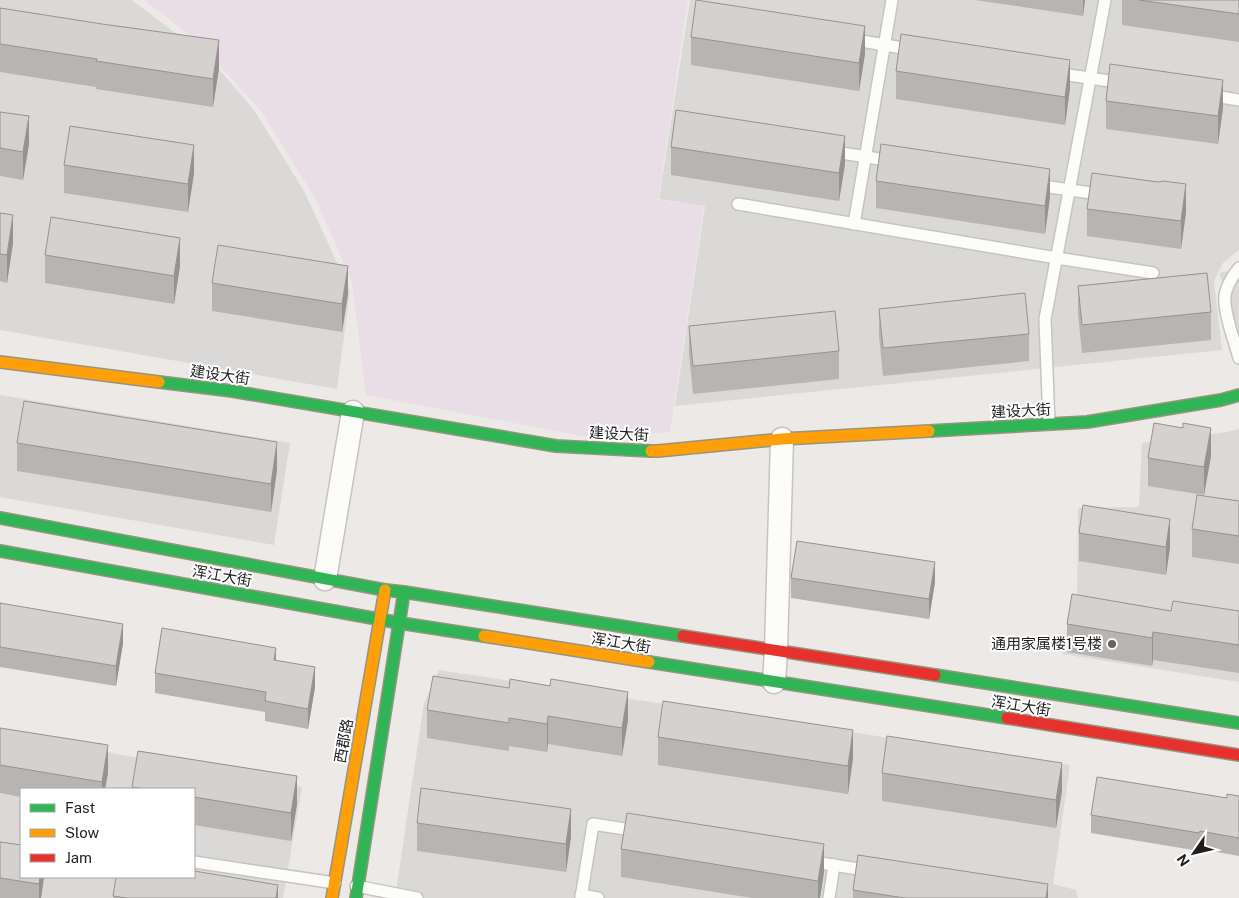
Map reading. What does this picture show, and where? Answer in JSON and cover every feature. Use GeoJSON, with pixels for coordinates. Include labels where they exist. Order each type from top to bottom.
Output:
{"type":"FeatureCollection","features":[{"type":"Feature","properties":{"kind":"main road","name":"建设大街"},"geometry":{"type":"LineString","coordinates":[[0,362],[232,391],[556,446],[658,451],[782,439],[1088,422],[1221,400],[1239,395]]}},
{"type":"Feature","properties":{"kind":"main road"},"geometry":{"type":"LineString","coordinates":[[0,518],[385,590],[1239,723]]}},
{"type":"Feature","properties":{"kind":"main road","name":"浑江大街"},"geometry":{"type":"LineString","coordinates":[[0,551],[380,620],[1239,755]]}},
{"type":"Feature","properties":{"kind":"main road","name":"西郡路"},"geometry":{"type":"LineString","coordinates":[[332,898],[385,590]]}},
{"type":"Feature","properties":{"kind":"main road"},"geometry":{"type":"LineString","coordinates":[[357,892],[404,592]]}},
{"type":"Feature","properties":{"kind":"street"},"geometry":{"type":"LineString","coordinates":[[325,579],[353,412]]}},
{"type":"Feature","properties":{"kind":"street"},"geometry":{"type":"LineString","coordinates":[[774,682],[782,439]]}},
{"type":"Feature","properties":{"kind":"lane"},"geometry":{"type":"LineString","coordinates":[[854,224],[892,0]]}},
{"type":"Feature","properties":{"kind":"lane"},"geometry":{"type":"LineString","coordinates":[[1049,424],[1045,319],[1105,0]]}},
{"type":"Feature","properties":{"kind":"lane"},"geometry":{"type":"LineString","coordinates":[[838,37],[924,51]]}},
{"type":"Feature","properties":{"kind":"lane"},"geometry":{"type":"LineString","coordinates":[[1041,70],[1137,85]]}},
{"type":"Feature","properties":{"kind":"lane"},"geometry":{"type":"LineString","coordinates":[[1202,94],[1239,100]]}},
{"type":"Feature","properties":{"kind":"lane"},"geometry":{"type":"LineString","coordinates":[[817,148],[904,163]]}},
{"type":"Feature","properties":{"kind":"lane"},"geometry":{"type":"LineString","coordinates":[[1021,182],[1119,197]]}},
{"type":"Feature","properties":{"kind":"lane"},"geometry":{"type":"LineString","coordinates":[[738,204],[1153,273]]}},
{"type":"Feature","properties":{"kind":"lane"},"geometry":{"type":"LineString","coordinates":[[1239,268],[1232,277],[1225,296],[1227,314],[1239,358]]}},
{"type":"Feature","properties":{"kind":"lane"},"geometry":{"type":"LineString","coordinates":[[598,898],[581,897],[593,824],[651,834]]}},
{"type":"Feature","properties":{"kind":"lane"},"geometry":{"type":"LineString","coordinates":[[795,858],[882,873]]}},
{"type":"Feature","properties":{"kind":"lane"},"geometry":{"type":"LineString","coordinates":[[195,862],[334,883],[357,892],[417,898]]}},
{"type":"Feature","properties":{"kind":"lane"},"geometry":{"type":"LineString","coordinates":[[829,898],[834,865]]}},
{"type":"Feature","properties":{"kind":"shaded area"},"geometry":{"type":"Polygon","coordinates":[[[0,0],[132,0],[212,61],[254,110],[304,191],[350,291],[337,389],[0,330],[0,0]]]}},
{"type":"Feature","properties":{"kind":"shaded area"},"geometry":{"type":"Polygon","coordinates":[[[144,0],[688,0],[658,200],[704,206],[670,432],[593,438],[366,395],[352,282],[315,198],[261,111],[197,41],[144,0]]]}},
{"type":"Feature","properties":{"kind":"shaded area"},"geometry":{"type":"Polygon","coordinates":[[[690,0],[1239,0],[1239,250],[1223,263],[1214,281],[1222,350],[675,406],[705,206],[659,199],[690,0]]]}},
{"type":"Feature","properties":{"kind":"shaded area"},"geometry":{"type":"Polygon","coordinates":[[[1239,269],[1239,333],[1219,273],[1239,269]]]}},
{"type":"Feature","properties":{"kind":"shaded area"},"geometry":{"type":"Polygon","coordinates":[[[0,395],[290,443],[274,545],[0,497],[0,395]]]}},
{"type":"Feature","properties":{"kind":"shaded area"},"geometry":{"type":"Polygon","coordinates":[[[1239,429],[1239,682],[1062,654],[1070,618],[1077,602],[1078,508],[1139,507],[1142,443],[1239,429]]]}},
{"type":"Feature","properties":{"kind":"shaded area"},"geometry":{"type":"Polygon","coordinates":[[[439,670],[1070,765],[1053,884],[1076,890],[1078,898],[395,898],[424,703],[439,670]]]}},
{"type":"Feature","properties":{"kind":"shaded area"},"geometry":{"type":"Polygon","coordinates":[[[0,733],[302,787],[283,898],[0,898],[0,733]]]}},
{"type":"Feature","properties":{"kind":"building"},"geometry":{"type":"Polygon","coordinates":[[[696,0],[865,26],[859,63],[691,37],[696,0]]]}},
{"type":"Feature","properties":{"kind":"building"},"geometry":{"type":"Polygon","coordinates":[[[1139,0],[1239,0],[1239,14],[1139,0]]]}},
{"type":"Feature","properties":{"kind":"building"},"geometry":{"type":"Polygon","coordinates":[[[0,8],[219,40],[213,79],[0,44],[0,8]]]}},
{"type":"Feature","properties":{"kind":"building"},"geometry":{"type":"Polygon","coordinates":[[[901,34],[1070,60],[1065,97],[896,71],[901,34]]]}},
{"type":"Feature","properties":{"kind":"building"},"geometry":{"type":"Polygon","coordinates":[[[1110,64],[1223,80],[1218,116],[1106,101],[1110,64]]]}},
{"type":"Feature","properties":{"kind":"building"},"geometry":{"type":"Polygon","coordinates":[[[676,110],[845,136],[839,173],[671,147],[676,110]]]}},
{"type":"Feature","properties":{"kind":"building"},"geometry":{"type":"Polygon","coordinates":[[[0,112],[29,116],[23,152],[0,148],[0,112]]]}},
{"type":"Feature","properties":{"kind":"building"},"geometry":{"type":"Polygon","coordinates":[[[70,126],[194,145],[188,184],[64,165],[70,126]]]}},
{"type":"Feature","properties":{"kind":"building"},"geometry":{"type":"Polygon","coordinates":[[[881,144],[1050,169],[1045,206],[876,181],[881,144]]]}},
{"type":"Feature","properties":{"kind":"building"},"geometry":{"type":"Polygon","coordinates":[[[1092,173],[1186,184],[1181,221],[1087,209],[1092,173]]]}},
{"type":"Feature","properties":{"kind":"building"},"geometry":{"type":"Polygon","coordinates":[[[0,213],[13,215],[7,255],[0,254],[0,213]]]}},
{"type":"Feature","properties":{"kind":"building"},"geometry":{"type":"Polygon","coordinates":[[[51,217],[180,238],[174,276],[45,255],[51,217]]]}},
{"type":"Feature","properties":{"kind":"building"},"geometry":{"type":"Polygon","coordinates":[[[218,245],[348,266],[342,304],[212,283],[218,245]]]}},
{"type":"Feature","properties":{"kind":"building"},"geometry":{"type":"Polygon","coordinates":[[[1207,273],[1211,312],[1082,325],[1078,286],[1207,273]]]}},
{"type":"Feature","properties":{"kind":"building"},"geometry":{"type":"Polygon","coordinates":[[[1025,293],[1029,334],[883,348],[879,309],[1025,293]]]}},
{"type":"Feature","properties":{"kind":"building"},"geometry":{"type":"Polygon","coordinates":[[[835,311],[839,351],[693,366],[689,326],[835,311]]]}},
{"type":"Feature","properties":{"kind":"building"},"geometry":{"type":"Polygon","coordinates":[[[24,401],[277,442],[271,484],[17,443],[24,401]]]}},
{"type":"Feature","properties":{"kind":"building"},"geometry":{"type":"Polygon","coordinates":[[[1154,423],[1183,428],[1183,423],[1211,428],[1204,467],[1148,458],[1154,423]]]}},
{"type":"Feature","properties":{"kind":"building"},"geometry":{"type":"Polygon","coordinates":[[[1197,495],[1239,501],[1239,536],[1192,529],[1197,495]]]}},
{"type":"Feature","properties":{"kind":"building"},"geometry":{"type":"Polygon","coordinates":[[[1083,505],[1170,519],[1166,547],[1079,533],[1083,505]]]}},
{"type":"Feature","properties":{"kind":"building"},"geometry":{"type":"Polygon","coordinates":[[[797,541],[935,562],[929,599],[791,578],[797,541]]]}},
{"type":"Feature","properties":{"kind":"building"},"geometry":{"type":"Polygon","coordinates":[[[1072,594],[1171,611],[1173,601],[1239,611],[1239,645],[1153,632],[1152,638],[1067,624],[1072,594]]]}},
{"type":"Feature","properties":{"kind":"building"},"geometry":{"type":"Polygon","coordinates":[[[0,603],[123,624],[116,666],[0,647],[0,603]]]}},
{"type":"Feature","properties":{"kind":"building"},"geometry":{"type":"Polygon","coordinates":[[[162,628],[276,648],[274,660],[315,667],[308,709],[265,701],[266,692],[155,673],[162,628]]]}},
{"type":"Feature","properties":{"kind":"building"},"geometry":{"type":"Polygon","coordinates":[[[433,676],[509,688],[510,679],[550,686],[551,679],[628,692],[622,728],[548,716],[547,724],[509,718],[509,723],[427,710],[433,676]]]}},
{"type":"Feature","properties":{"kind":"building"},"geometry":{"type":"Polygon","coordinates":[[[663,701],[853,730],[848,766],[658,737],[663,701]]]}},
{"type":"Feature","properties":{"kind":"building"},"geometry":{"type":"Polygon","coordinates":[[[0,728],[108,745],[102,782],[0,765],[0,728]]]}},
{"type":"Feature","properties":{"kind":"building"},"geometry":{"type":"Polygon","coordinates":[[[887,736],[1062,763],[1056,800],[882,773],[887,736]]]}},
{"type":"Feature","properties":{"kind":"building"},"geometry":{"type":"Polygon","coordinates":[[[138,751],[297,776],[291,813],[195,797],[195,788],[132,787],[138,751]]]}},
{"type":"Feature","properties":{"kind":"building"},"geometry":{"type":"Polygon","coordinates":[[[1097,777],[1227,798],[1227,794],[1239,796],[1239,838],[1091,815],[1097,777]]]}},
{"type":"Feature","properties":{"kind":"building"},"geometry":{"type":"Polygon","coordinates":[[[421,788],[571,809],[566,844],[417,823],[421,788]]]}},
{"type":"Feature","properties":{"kind":"building"},"geometry":{"type":"Polygon","coordinates":[[[627,813],[824,844],[818,881],[621,849],[627,813]]]}},
{"type":"Feature","properties":{"kind":"building"},"geometry":{"type":"Polygon","coordinates":[[[0,842],[20,845],[20,878],[40,878],[39,884],[0,878],[0,842]]]}},
{"type":"Feature","properties":{"kind":"building"},"geometry":{"type":"Polygon","coordinates":[[[858,855],[1048,884],[1046,898],[905,898],[853,890],[858,855]]]}},
{"type":"Feature","properties":{"kind":"building"},"geometry":{"type":"Polygon","coordinates":[[[195,871],[278,885],[276,898],[127,898],[113,896],[116,878],[195,878],[195,871]]]}},
{"type":"Feature","properties":{"kind":"traffic: fast"},"geometry":{"type":"LineString","coordinates":[[159,382],[232,391],[556,446],[651,451]]}},
{"type":"Feature","properties":{"kind":"traffic: fast"},"geometry":{"type":"LineString","coordinates":[[929,431],[1087,422],[1221,400],[1239,395]]}},
{"type":"Feature","properties":{"kind":"traffic: fast"},"geometry":{"type":"LineString","coordinates":[[0,518],[385,590],[683,636]]}},
{"type":"Feature","properties":{"kind":"traffic: fast"},"geometry":{"type":"LineString","coordinates":[[0,551],[400,623],[484,636]]}},
{"type":"Feature","properties":{"kind":"traffic: fast"},"geometry":{"type":"LineString","coordinates":[[356,898],[404,592]]}},
{"type":"Feature","properties":{"kind":"traffic: fast"},"geometry":{"type":"LineString","coordinates":[[649,662],[1007,718]]}},
{"type":"Feature","properties":{"kind":"traffic: fast"},"geometry":{"type":"LineString","coordinates":[[935,675],[1239,723]]}},
{"type":"Feature","properties":{"kind":"traffic: slow"},"geometry":{"type":"LineString","coordinates":[[0,362],[159,382]]}},
{"type":"Feature","properties":{"kind":"traffic: slow"},"geometry":{"type":"LineString","coordinates":[[651,451],[782,439],[929,431]]}},
{"type":"Feature","properties":{"kind":"traffic: slow"},"geometry":{"type":"LineString","coordinates":[[332,898],[385,590]]}},
{"type":"Feature","properties":{"kind":"traffic: slow"},"geometry":{"type":"LineString","coordinates":[[484,636],[649,662]]}},
{"type":"Feature","properties":{"kind":"traffic: jam"},"geometry":{"type":"LineString","coordinates":[[683,636],[935,675]]}},
{"type":"Feature","properties":{"kind":"traffic: jam"},"geometry":{"type":"LineString","coordinates":[[1007,718],[1239,755]]}},
{"type":"Feature","properties":{"kind":"place","name":"通用家属楼1号楼"},"geometry":{"type":"Point","coordinates":[1112,644]}}]}
